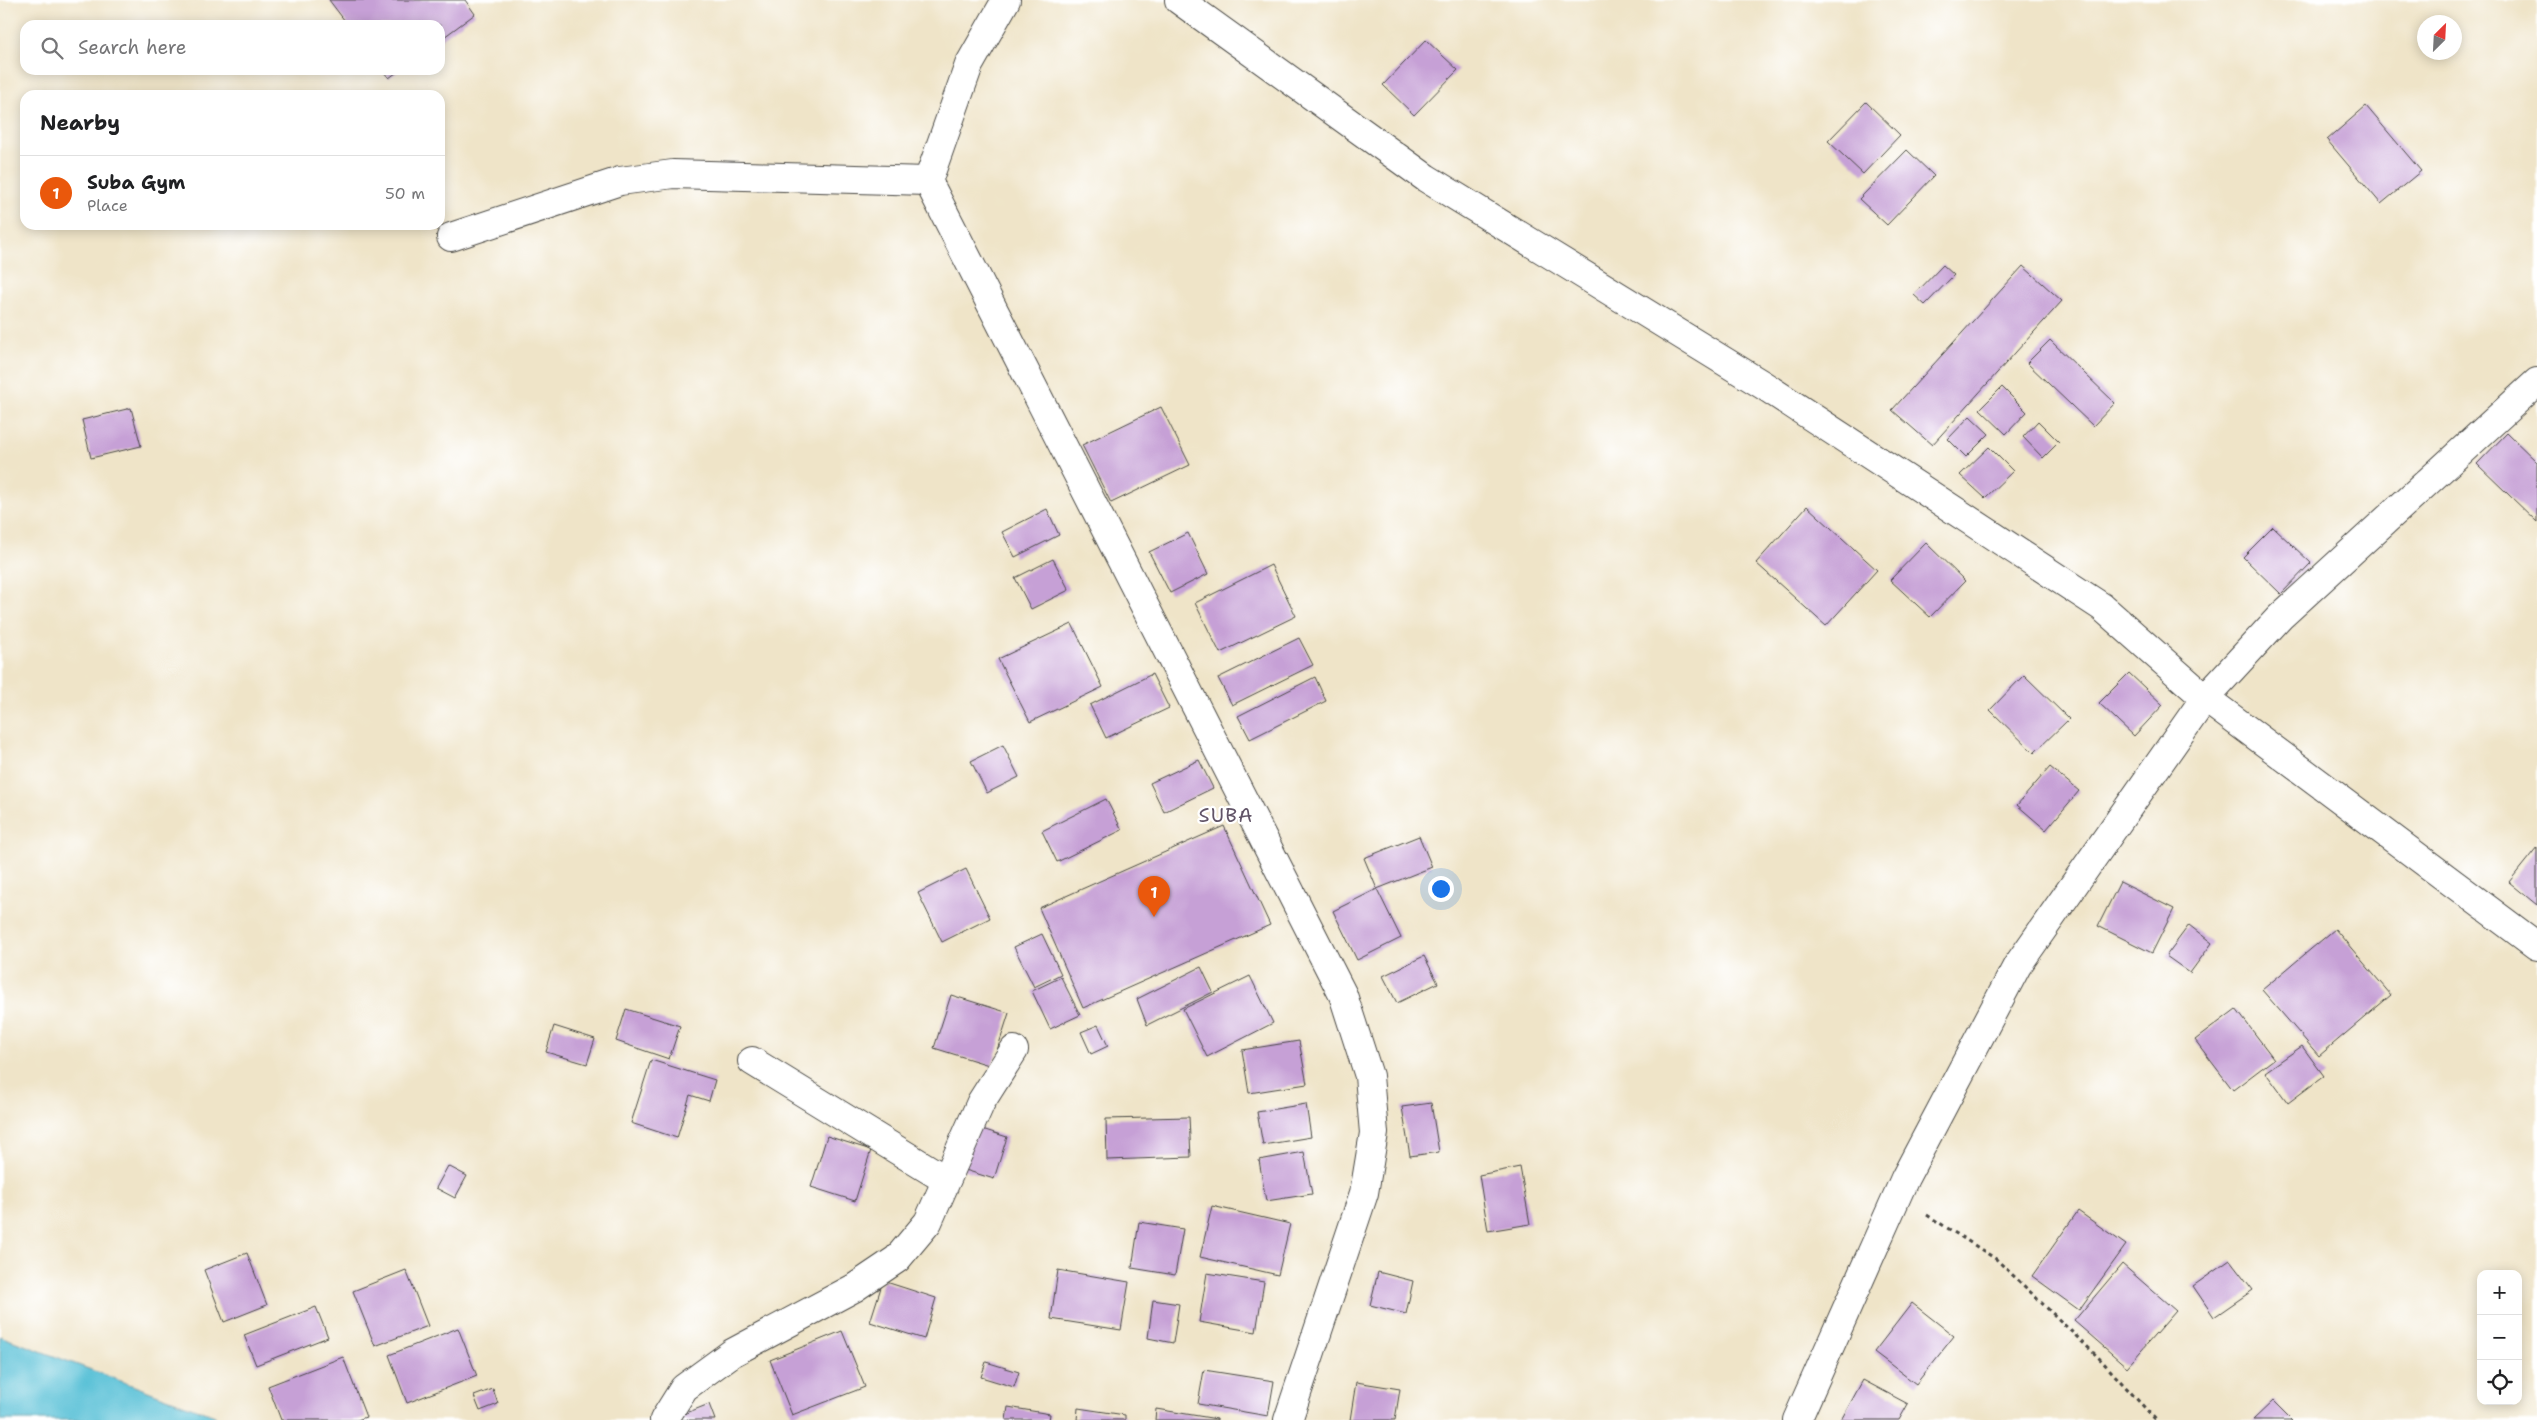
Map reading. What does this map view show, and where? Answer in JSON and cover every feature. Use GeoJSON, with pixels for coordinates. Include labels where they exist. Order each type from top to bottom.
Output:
{"type":"FeatureCollection","features":[{"type":"Feature","properties":{"kind":"street"},"geometry":{"type":"LineString","coordinates":[[1006,0],[969,65],[928,181],[1343,995],[1368,1076],[1374,1133],[1364,1194],[1288,1420]]}},
{"type":"Feature","properties":{"kind":"street"},"geometry":{"type":"LineString","coordinates":[[1179,0],[1426,178],[1763,385],[2102,607],[2205,698],[2537,946]]}},
{"type":"Feature","properties":{"kind":"street"},"geometry":{"type":"LineString","coordinates":[[451,237],[620,181],[673,174],[928,181]]}},
{"type":"Feature","properties":{"kind":"street"},"geometry":{"type":"LineString","coordinates":[[1797,1420],[1896,1196],[2017,966],[2205,698],[2280,617],[2537,382]]}},
{"type":"Feature","properties":{"kind":"street"},"geometry":{"type":"LineString","coordinates":[[664,1420],[684,1388],[732,1353],[854,1288],[897,1258],[928,1222],[981,1102],[1014,1050]]}},
{"type":"Feature","properties":{"kind":"street"},"geometry":{"type":"LineString","coordinates":[[752,1061],[946,1180]]}},
{"type":"Feature","properties":{"kind":"path"},"geometry":{"type":"LineString","coordinates":[[1896,1196],[1996,1259],[2099,1358],[2156,1420]]}},
{"type":"Feature","properties":{"kind":"water"},"geometry":{"type":"Polygon","coordinates":[[[0,1336],[215,1416],[215,1420],[0,1420],[0,1336]]]}},
{"type":"Feature","properties":{"kind":"building"},"geometry":{"type":"Polygon","coordinates":[[[329,0],[465,0],[475,14],[445,36],[445,20],[344,20],[329,0]]]}},
{"type":"Feature","properties":{"kind":"building"},"geometry":{"type":"Polygon","coordinates":[[[1426,40],[1458,70],[1414,115],[1383,85],[1426,40]]]}},
{"type":"Feature","properties":{"kind":"building"},"geometry":{"type":"Polygon","coordinates":[[[1866,102],[1900,135],[1863,174],[1828,141],[1866,102]]]}},
{"type":"Feature","properties":{"kind":"building"},"geometry":{"type":"Polygon","coordinates":[[[2366,106],[2421,171],[2381,204],[2327,140],[2366,106]]]}},
{"type":"Feature","properties":{"kind":"building"},"geometry":{"type":"Polygon","coordinates":[[[1907,150],[1934,176],[1887,225],[1859,199],[1907,150]]]}},
{"type":"Feature","properties":{"kind":"building"},"geometry":{"type":"Polygon","coordinates":[[[1943,265],[1954,275],[1925,305],[1914,295],[1943,265]]]}},
{"type":"Feature","properties":{"kind":"building"},"geometry":{"type":"Polygon","coordinates":[[[2023,266],[2062,301],[1932,445],[1892,410],[2023,266]]]}},
{"type":"Feature","properties":{"kind":"building"},"geometry":{"type":"Polygon","coordinates":[[[2050,340],[2115,403],[2093,426],[2027,363],[2050,340]]]}},
{"type":"Feature","properties":{"kind":"building"},"geometry":{"type":"Polygon","coordinates":[[[2002,387],[2027,412],[2006,434],[1980,409],[2002,387]]]}},
{"type":"Feature","properties":{"kind":"building"},"geometry":{"type":"Polygon","coordinates":[[[1161,407],[1190,465],[1111,503],[1082,445],[1161,407]]]}},
{"type":"Feature","properties":{"kind":"building"},"geometry":{"type":"Polygon","coordinates":[[[131,408],[141,446],[91,458],[82,420],[131,408]]]}},
{"type":"Feature","properties":{"kind":"building"},"geometry":{"type":"Polygon","coordinates":[[[1970,416],[1989,434],[1966,457],[1948,439],[1970,416]]]}},
{"type":"Feature","properties":{"kind":"building"},"geometry":{"type":"Polygon","coordinates":[[[2038,421],[2059,442],[2043,458],[2023,437],[2038,421]]]}},
{"type":"Feature","properties":{"kind":"building"},"geometry":{"type":"Polygon","coordinates":[[[2507,433],[2537,462],[2537,522],[2477,464],[2507,433]]]}},
{"type":"Feature","properties":{"kind":"building"},"geometry":{"type":"Polygon","coordinates":[[[1989,447],[2013,471],[1985,498],[1960,475],[1989,447]]]}},
{"type":"Feature","properties":{"kind":"building"},"geometry":{"type":"Polygon","coordinates":[[[1807,506],[1877,570],[1826,626],[1756,563],[1807,506]]]}},
{"type":"Feature","properties":{"kind":"building"},"geometry":{"type":"Polygon","coordinates":[[[1047,509],[1059,535],[1015,557],[1002,532],[1047,509]]]}},
{"type":"Feature","properties":{"kind":"building"},"geometry":{"type":"Polygon","coordinates":[[[2273,527],[2311,563],[2281,594],[2243,557],[2273,527]]]}},
{"type":"Feature","properties":{"kind":"building"},"geometry":{"type":"Polygon","coordinates":[[[1188,533],[1208,574],[1170,593],[1149,552],[1188,533]]]}},
{"type":"Feature","properties":{"kind":"building"},"geometry":{"type":"Polygon","coordinates":[[[1926,543],[1965,581],[1930,617],[1890,580],[1926,543]]]}},
{"type":"Feature","properties":{"kind":"building"},"geometry":{"type":"Polygon","coordinates":[[[1053,559],[1069,590],[1031,609],[1015,578],[1053,559]]]}},
{"type":"Feature","properties":{"kind":"building"},"geometry":{"type":"Polygon","coordinates":[[[1271,565],[1296,616],[1220,653],[1195,603],[1271,565]]]}},
{"type":"Feature","properties":{"kind":"building"},"geometry":{"type":"Polygon","coordinates":[[[1072,624],[1103,687],[1030,722],[998,659],[1072,624]]]}},
{"type":"Feature","properties":{"kind":"building"},"geometry":{"type":"Polygon","coordinates":[[[1299,638],[1313,665],[1232,705],[1218,678],[1299,638]]]}},
{"type":"Feature","properties":{"kind":"building"},"geometry":{"type":"Polygon","coordinates":[[[2129,673],[2163,705],[2134,736],[2099,703],[2129,673]]]}},
{"type":"Feature","properties":{"kind":"building"},"geometry":{"type":"Polygon","coordinates":[[[1152,674],[1169,708],[1106,738],[1090,705],[1152,674]]]}},
{"type":"Feature","properties":{"kind":"building"},"geometry":{"type":"Polygon","coordinates":[[[2024,675],[2069,719],[2034,753],[1990,710],[2024,675]]]}},
{"type":"Feature","properties":{"kind":"building"},"geometry":{"type":"Polygon","coordinates":[[[1315,677],[1326,701],[1250,739],[1238,716],[1315,677]]]}},
{"type":"Feature","properties":{"kind":"building"},"geometry":{"type":"Polygon","coordinates":[[[1003,745],[1019,777],[987,793],[971,761],[1003,745]]]}},
{"type":"Feature","properties":{"kind":"building"},"geometry":{"type":"Polygon","coordinates":[[[1199,760],[1213,788],[1164,812],[1150,783],[1199,760]]]}},
{"type":"Feature","properties":{"kind":"building"},"geometry":{"type":"Polygon","coordinates":[[[2050,767],[2079,791],[2046,830],[2017,805],[2050,767]]]}},
{"type":"Feature","properties":{"kind":"building"},"geometry":{"type":"Polygon","coordinates":[[[1106,799],[1122,830],[1057,862],[1042,831],[1106,799]]]}},
{"type":"Feature","properties":{"kind":"building"},"geometry":{"type":"Polygon","coordinates":[[[1224,826],[1270,925],[1083,1008],[1039,908],[1224,826]]]}},
{"type":"Feature","properties":{"kind":"building"},"geometry":{"type":"Polygon","coordinates":[[[1419,836],[1432,867],[1377,889],[1364,858],[1419,836]]]}},
{"type":"Feature","properties":{"kind":"building"},"geometry":{"type":"Polygon","coordinates":[[[2537,847],[2537,905],[2509,882],[2537,847]]]}},
{"type":"Feature","properties":{"kind":"building"},"geometry":{"type":"Polygon","coordinates":[[[966,869],[990,918],[942,942],[918,893],[966,869]]]}},
{"type":"Feature","properties":{"kind":"building"},"geometry":{"type":"Polygon","coordinates":[[[2120,882],[2174,909],[2152,953],[2098,926],[2120,882]]]}},
{"type":"Feature","properties":{"kind":"building"},"geometry":{"type":"Polygon","coordinates":[[[1377,889],[1401,938],[1357,960],[1333,911],[1377,889]]]}},
{"type":"Feature","properties":{"kind":"building"},"geometry":{"type":"Polygon","coordinates":[[[2189,925],[2212,943],[2190,973],[2166,956],[2189,925]]]}},
{"type":"Feature","properties":{"kind":"building"},"geometry":{"type":"Polygon","coordinates":[[[2335,929],[2391,995],[2319,1056],[2262,990],[2335,929]]]}},
{"type":"Feature","properties":{"kind":"building"},"geometry":{"type":"Polygon","coordinates":[[[1042,934],[1061,974],[1034,987],[1014,947],[1042,934]]]}},
{"type":"Feature","properties":{"kind":"building"},"geometry":{"type":"Polygon","coordinates":[[[1424,956],[1438,983],[1397,1003],[1383,976],[1424,956]]]}},
{"type":"Feature","properties":{"kind":"building"},"geometry":{"type":"Polygon","coordinates":[[[1201,967],[1213,992],[1147,1025],[1137,999],[1201,967]]]}},
{"type":"Feature","properties":{"kind":"building"},"geometry":{"type":"Polygon","coordinates":[[[1250,976],[1273,1023],[1207,1057],[1183,1009],[1250,976]]]}},
{"type":"Feature","properties":{"kind":"building"},"geometry":{"type":"Polygon","coordinates":[[[1061,977],[1080,1015],[1050,1029],[1032,991],[1061,977]]]}},
{"type":"Feature","properties":{"kind":"building"},"geometry":{"type":"Polygon","coordinates":[[[951,995],[1009,1013],[992,1066],[934,1048],[951,995]]]}},
{"type":"Feature","properties":{"kind":"building"},"geometry":{"type":"Polygon","coordinates":[[[626,1009],[680,1026],[669,1059],[616,1041],[626,1009]]]}},
{"type":"Feature","properties":{"kind":"building"},"geometry":{"type":"Polygon","coordinates":[[[2236,1009],[2274,1059],[2233,1090],[2195,1040],[2236,1009]]]}},
{"type":"Feature","properties":{"kind":"building"},"geometry":{"type":"Polygon","coordinates":[[[1098,1025],[1108,1046],[1091,1054],[1081,1032],[1098,1025]]]}},
{"type":"Feature","properties":{"kind":"building"},"geometry":{"type":"Polygon","coordinates":[[[554,1026],[595,1039],[587,1064],[546,1052],[554,1026]]]}},
{"type":"Feature","properties":{"kind":"building"},"geometry":{"type":"Polygon","coordinates":[[[1299,1041],[1307,1084],[1249,1093],[1242,1050],[1299,1041]]]}},
{"type":"Feature","properties":{"kind":"building"},"geometry":{"type":"Polygon","coordinates":[[[2302,1046],[2324,1076],[2288,1103],[2265,1072],[2302,1046]]]}},
{"type":"Feature","properties":{"kind":"building"},"geometry":{"type":"Polygon","coordinates":[[[651,1060],[715,1080],[709,1101],[690,1095],[677,1138],[631,1123],[651,1060]]]}},
{"type":"Feature","properties":{"kind":"building"},"geometry":{"type":"Polygon","coordinates":[[[1431,1103],[1439,1152],[1410,1156],[1402,1107],[1431,1103]]]}},
{"type":"Feature","properties":{"kind":"building"},"geometry":{"type":"Polygon","coordinates":[[[1306,1104],[1311,1137],[1263,1145],[1257,1112],[1306,1104]]]}},
{"type":"Feature","properties":{"kind":"building"},"geometry":{"type":"Polygon","coordinates":[[[1189,1117],[1191,1157],[1107,1160],[1106,1119],[1189,1117]]]}},
{"type":"Feature","properties":{"kind":"building"},"geometry":{"type":"Polygon","coordinates":[[[976,1127],[1007,1137],[994,1179],[962,1169],[976,1127]]]}},
{"type":"Feature","properties":{"kind":"building"},"geometry":{"type":"Polygon","coordinates":[[[827,1136],[871,1150],[855,1201],[811,1187],[827,1136]]]}},
{"type":"Feature","properties":{"kind":"building"},"geometry":{"type":"Polygon","coordinates":[[[1304,1152],[1312,1194],[1266,1201],[1259,1160],[1304,1152]]]}},
{"type":"Feature","properties":{"kind":"building"},"geometry":{"type":"Polygon","coordinates":[[[448,1166],[467,1176],[455,1198],[436,1188],[448,1166]]]}},
{"type":"Feature","properties":{"kind":"building"},"geometry":{"type":"Polygon","coordinates":[[[1520,1167],[1530,1224],[1488,1231],[1479,1175],[1520,1167]]]}},
{"type":"Feature","properties":{"kind":"building"},"geometry":{"type":"Polygon","coordinates":[[[1212,1206],[1290,1224],[1278,1275],[1200,1257],[1212,1206]]]}},
{"type":"Feature","properties":{"kind":"building"},"geometry":{"type":"Polygon","coordinates":[[[2078,1211],[2126,1245],[2079,1310],[2032,1276],[2078,1211]]]}},
{"type":"Feature","properties":{"kind":"building"},"geometry":{"type":"Polygon","coordinates":[[[1139,1222],[1183,1229],[1175,1275],[1132,1268],[1139,1222]]]}},
{"type":"Feature","properties":{"kind":"building"},"geometry":{"type":"Polygon","coordinates":[[[247,1253],[267,1305],[224,1322],[204,1270],[247,1253]]]}},
{"type":"Feature","properties":{"kind":"building"},"geometry":{"type":"Polygon","coordinates":[[[2230,1260],[2253,1290],[2214,1317],[2193,1286],[2230,1260]]]}},
{"type":"Feature","properties":{"kind":"building"},"geometry":{"type":"Polygon","coordinates":[[[2122,1264],[2176,1311],[2127,1367],[2074,1321],[2122,1264]]]}},
{"type":"Feature","properties":{"kind":"building"},"geometry":{"type":"Polygon","coordinates":[[[406,1270],[428,1326],[375,1346],[353,1291],[406,1270]]]}},
{"type":"Feature","properties":{"kind":"building"},"geometry":{"type":"Polygon","coordinates":[[[1058,1270],[1129,1282],[1121,1330],[1051,1319],[1058,1270]]]}},
{"type":"Feature","properties":{"kind":"building"},"geometry":{"type":"Polygon","coordinates":[[[1378,1272],[1413,1281],[1406,1314],[1370,1305],[1378,1272]]]}},
{"type":"Feature","properties":{"kind":"building"},"geometry":{"type":"Polygon","coordinates":[[[1207,1273],[1264,1282],[1256,1332],[1199,1322],[1207,1273]]]}},
{"type":"Feature","properties":{"kind":"building"},"geometry":{"type":"Polygon","coordinates":[[[883,1281],[936,1298],[924,1339],[870,1322],[883,1281]]]}},
{"type":"Feature","properties":{"kind":"building"},"geometry":{"type":"Polygon","coordinates":[[[1153,1300],[1179,1304],[1173,1343],[1148,1338],[1153,1300]]]}},
{"type":"Feature","properties":{"kind":"building"},"geometry":{"type":"Polygon","coordinates":[[[1912,1303],[1954,1336],[1916,1384],[1874,1352],[1912,1303]]]}},
{"type":"Feature","properties":{"kind":"building"},"geometry":{"type":"Polygon","coordinates":[[[316,1307],[328,1337],[256,1365],[244,1335],[316,1307]]]}},
{"type":"Feature","properties":{"kind":"building"},"geometry":{"type":"Polygon","coordinates":[[[458,1328],[477,1376],[407,1403],[389,1355],[458,1328]]]}},
{"type":"Feature","properties":{"kind":"building"},"geometry":{"type":"Polygon","coordinates":[[[842,1331],[865,1387],[792,1415],[770,1360],[842,1331]]]}},
{"type":"Feature","properties":{"kind":"building"},"geometry":{"type":"Polygon","coordinates":[[[343,1357],[366,1417],[357,1420],[281,1420],[268,1386],[343,1357]]]}},
{"type":"Feature","properties":{"kind":"building"},"geometry":{"type":"Polygon","coordinates":[[[986,1362],[1019,1372],[1014,1387],[981,1377],[986,1362]]]}},
{"type":"Feature","properties":{"kind":"building"},"geometry":{"type":"Polygon","coordinates":[[[1204,1370],[1274,1381],[1268,1416],[1198,1404],[1204,1370]]]}},
{"type":"Feature","properties":{"kind":"building"},"geometry":{"type":"Polygon","coordinates":[[[1863,1380],[1908,1404],[1899,1420],[1841,1420],[1863,1380]]]}},
{"type":"Feature","properties":{"kind":"building"},"geometry":{"type":"Polygon","coordinates":[[[1356,1382],[1400,1389],[1395,1420],[1350,1420],[1356,1382]]]}},
{"type":"Feature","properties":{"kind":"building"},"geometry":{"type":"Polygon","coordinates":[[[493,1389],[498,1404],[480,1411],[474,1396],[493,1389]]]}},
{"type":"Feature","properties":{"kind":"building"},"geometry":{"type":"Polygon","coordinates":[[[2273,1401],[2292,1420],[2253,1420],[2273,1401]]]}},
{"type":"Feature","properties":{"kind":"building"},"geometry":{"type":"Polygon","coordinates":[[[709,1404],[715,1420],[669,1420],[709,1404]]]}},
{"type":"Feature","properties":{"kind":"building"},"geometry":{"type":"Polygon","coordinates":[[[1008,1407],[1050,1414],[1049,1420],[1006,1420],[1008,1407]]]}},
{"type":"Feature","properties":{"kind":"building"},"geometry":{"type":"Polygon","coordinates":[[[1078,1408],[1125,1415],[1125,1420],[1077,1420],[1078,1408]]]}},
{"type":"Feature","properties":{"kind":"building"},"geometry":{"type":"Polygon","coordinates":[[[1156,1409],[1217,1419],[1217,1420],[1155,1420],[1156,1409]]]}},
{"type":"Feature","properties":{"kind":"place","name":"Suba Gym"},"geometry":{"type":"Point","coordinates":[1154,917]}},
{"type":"Feature","properties":{"kind":"district","name":"SUBA"},"geometry":{"type":"Point","coordinates":[1226,815]}}]}
